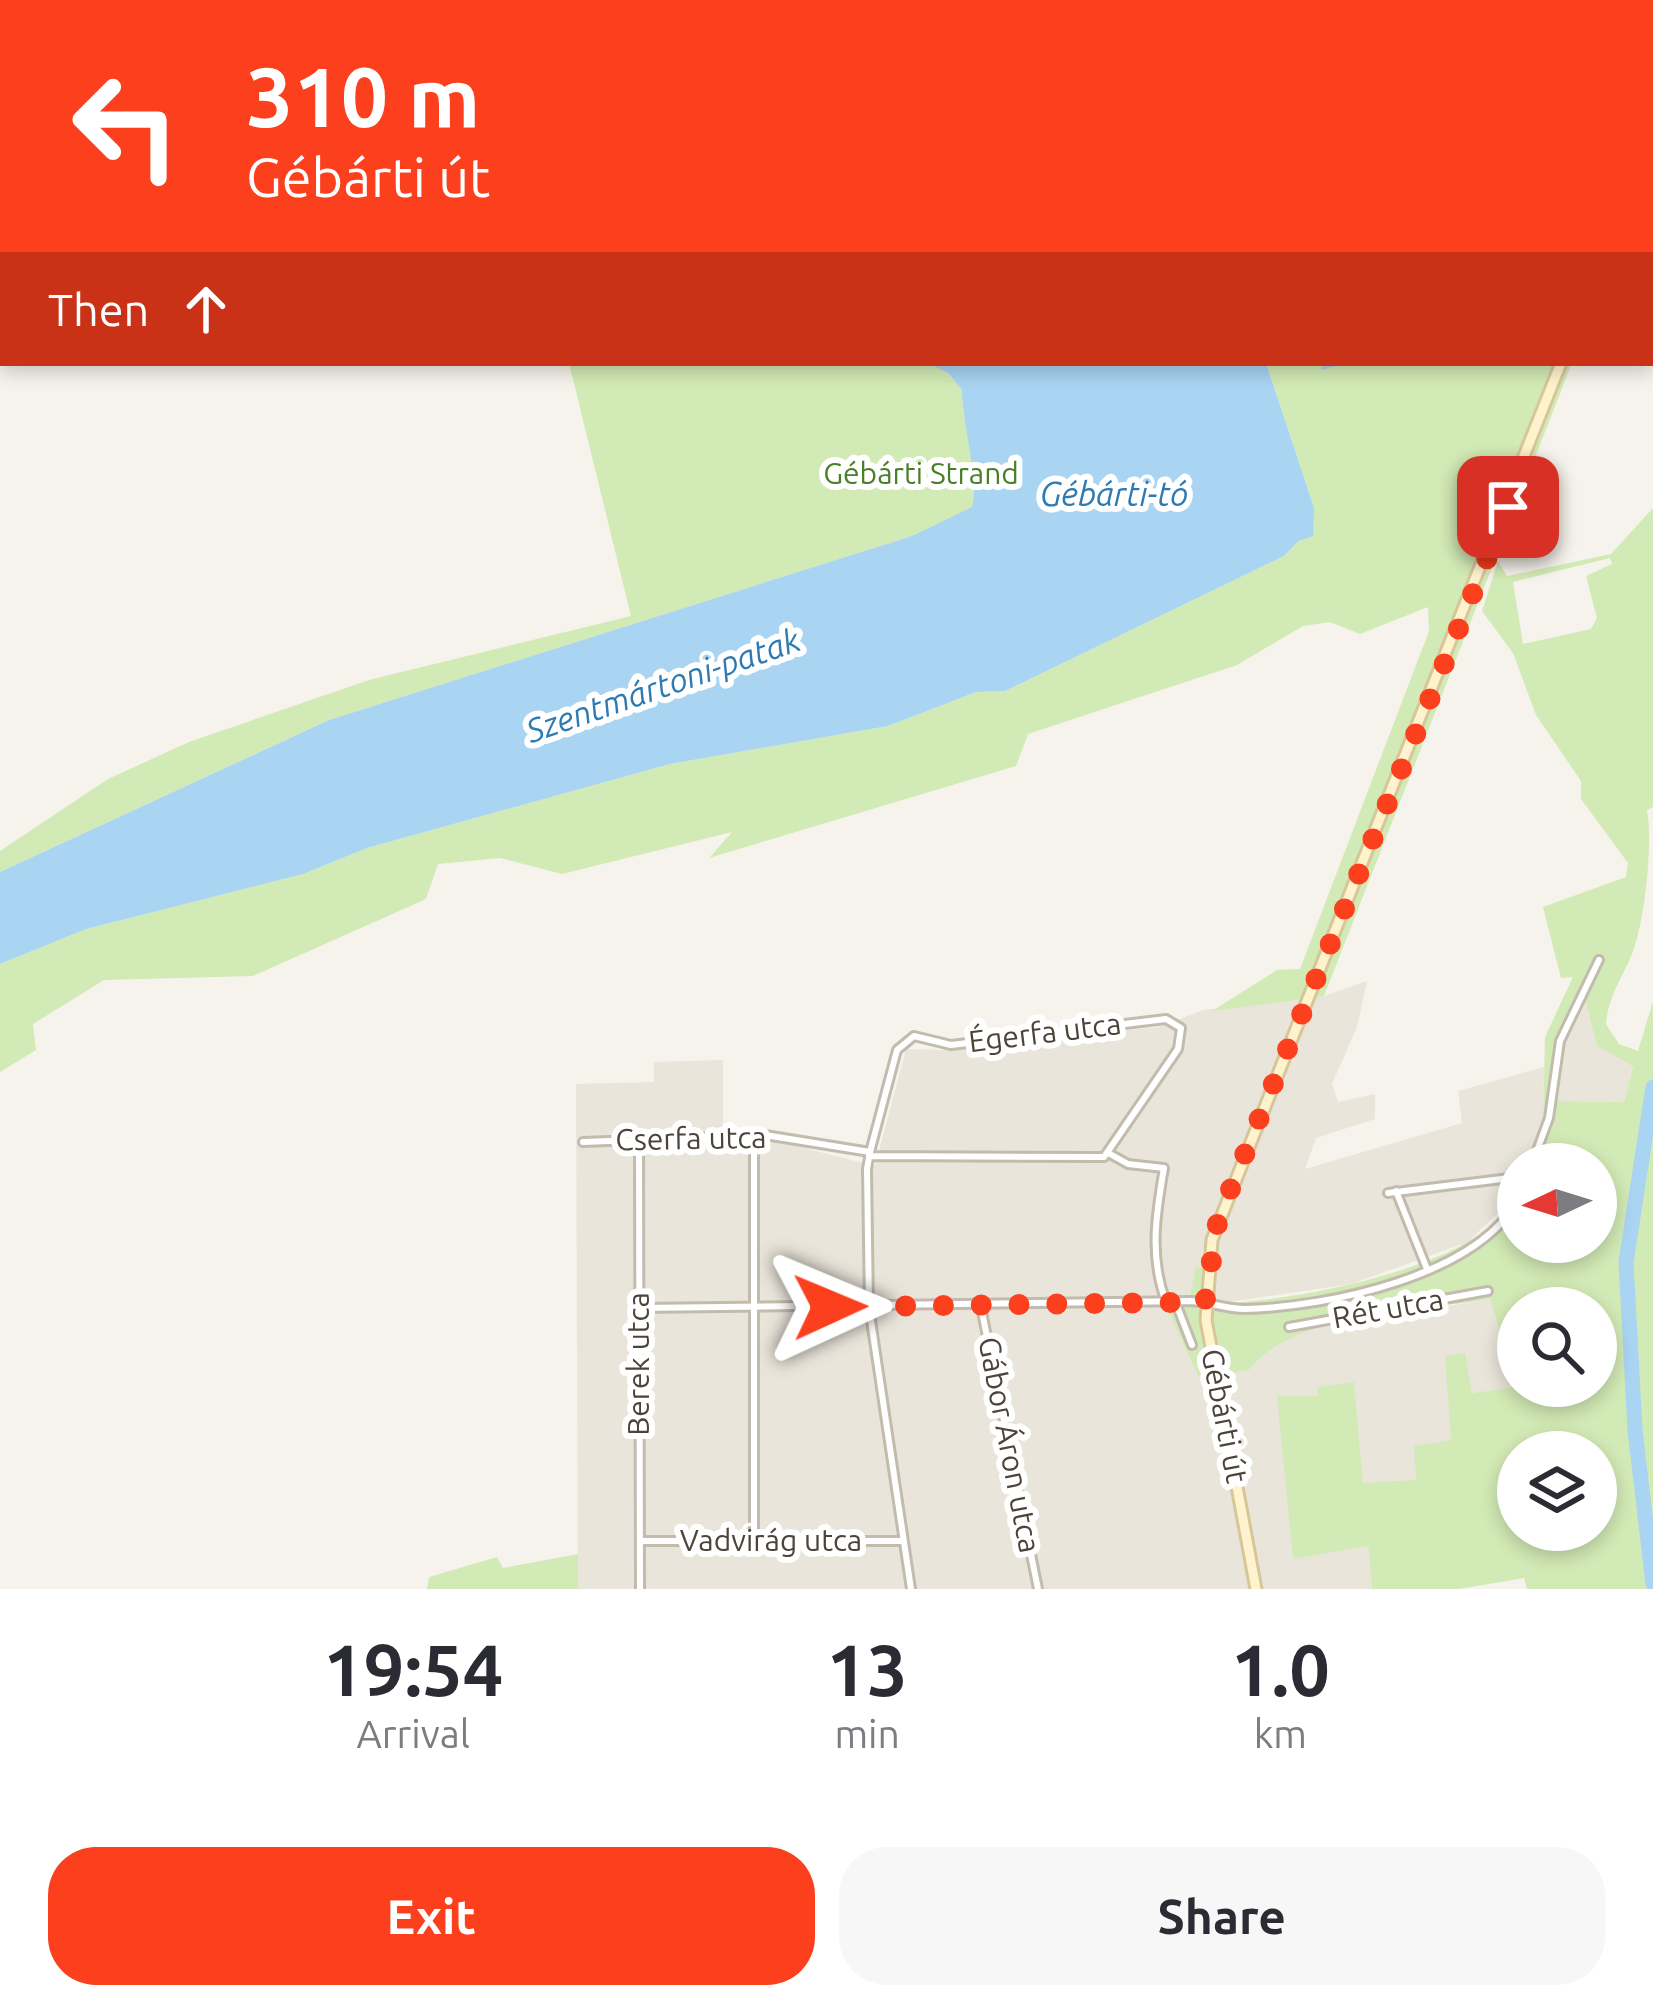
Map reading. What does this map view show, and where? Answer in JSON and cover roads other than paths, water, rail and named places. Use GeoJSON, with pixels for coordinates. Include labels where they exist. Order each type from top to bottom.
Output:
{"type":"FeatureCollection","features":[{"type":"Feature","properties":{"kind":"main road","name":"Gébárti út"},"geometry":{"type":"LineString","coordinates":[[1256,1589],[1205,1302],[1218,1220],[1560,366]]}},
{"type":"Feature","properties":{"kind":"street"},"geometry":{"type":"LineString","coordinates":[[1540,1143],[1549,1118],[1560,1041],[1599,959]]}},
{"type":"Feature","properties":{"kind":"street","name":"Égerfa utca"},"geometry":{"type":"LineString","coordinates":[[870,1154],[898,1050],[909,1038],[951,1045],[1160,1019],[1180,1025],[1178,1048],[1109,1154]]}},
{"type":"Feature","properties":{"kind":"street"},"geometry":{"type":"LineString","coordinates":[[754,1135],[754,1541]]}},
{"type":"Feature","properties":{"kind":"street","name":"Cserfa utca"},"geometry":{"type":"LineString","coordinates":[[583,1142],[754,1135],[870,1154],[1109,1154],[1128,1164],[1164,1168],[1156,1200],[1155,1240],[1171,1302]]}},
{"type":"Feature","properties":{"kind":"street","name":"Berek utca"},"geometry":{"type":"LineString","coordinates":[[639,1140],[640,1589]]}},
{"type":"Feature","properties":{"kind":"street"},"geometry":{"type":"LineString","coordinates":[[870,1154],[869,1307],[911,1589]]}},
{"type":"Feature","properties":{"kind":"street"},"geometry":{"type":"LineString","coordinates":[[1427,1269],[1392,1192],[1497,1180]]}},
{"type":"Feature","properties":{"kind":"street"},"geometry":{"type":"LineString","coordinates":[[639,1308],[1205,1302],[1247,1309],[1327,1298],[1427,1269],[1480,1246],[1497,1230]]}},
{"type":"Feature","properties":{"kind":"street","name":"Rét utca"},"geometry":{"type":"LineString","coordinates":[[1289,1327],[1488,1291]]}},
{"type":"Feature","properties":{"kind":"street"},"geometry":{"type":"LineString","coordinates":[[1327,1298],[1330,1319]]}},
{"type":"Feature","properties":{"kind":"street","name":"Gábor Áron utca"},"geometry":{"type":"LineString","coordinates":[[980,1302],[1038,1589]]}},
{"type":"Feature","properties":{"kind":"street","name":"Gébárti út"},"geometry":{"type":"LineString","coordinates":[[1171,1302],[1192,1345]]}},
{"type":"Feature","properties":{"kind":"street","name":"Vadvirág utca"},"geometry":{"type":"LineString","coordinates":[[640,1540],[903,1541]]}},
{"type":"Feature","properties":{"kind":"water","name":"Gébárti-tó"},"geometry":{"type":"Polygon","coordinates":[[[933,366],[1267,366],[1314,508],[1313,536],[1298,541],[1284,556],[1005,691],[976,692],[888,726],[670,764],[367,848],[303,874],[86,929],[0,964],[0,872],[329,720],[912,536],[972,507],[974,483],[962,390],[948,373],[933,366]]]}},
{"type":"Feature","properties":{"kind":"waterway","name":"Szentmártoni-patak"},"geometry":{"type":"LineString","coordinates":[[1323,368],[1330,366]]}},
{"type":"Feature","properties":{"kind":"waterway"},"geometry":{"type":"LineString","coordinates":[[1653,1087],[1626,1262],[1635,1430],[1653,1584]]}},
{"type":"Feature","properties":{"kind":"park label","name":"Gébárti Strand"},"geometry":{"type":"Point","coordinates":[921,474]}}]}
